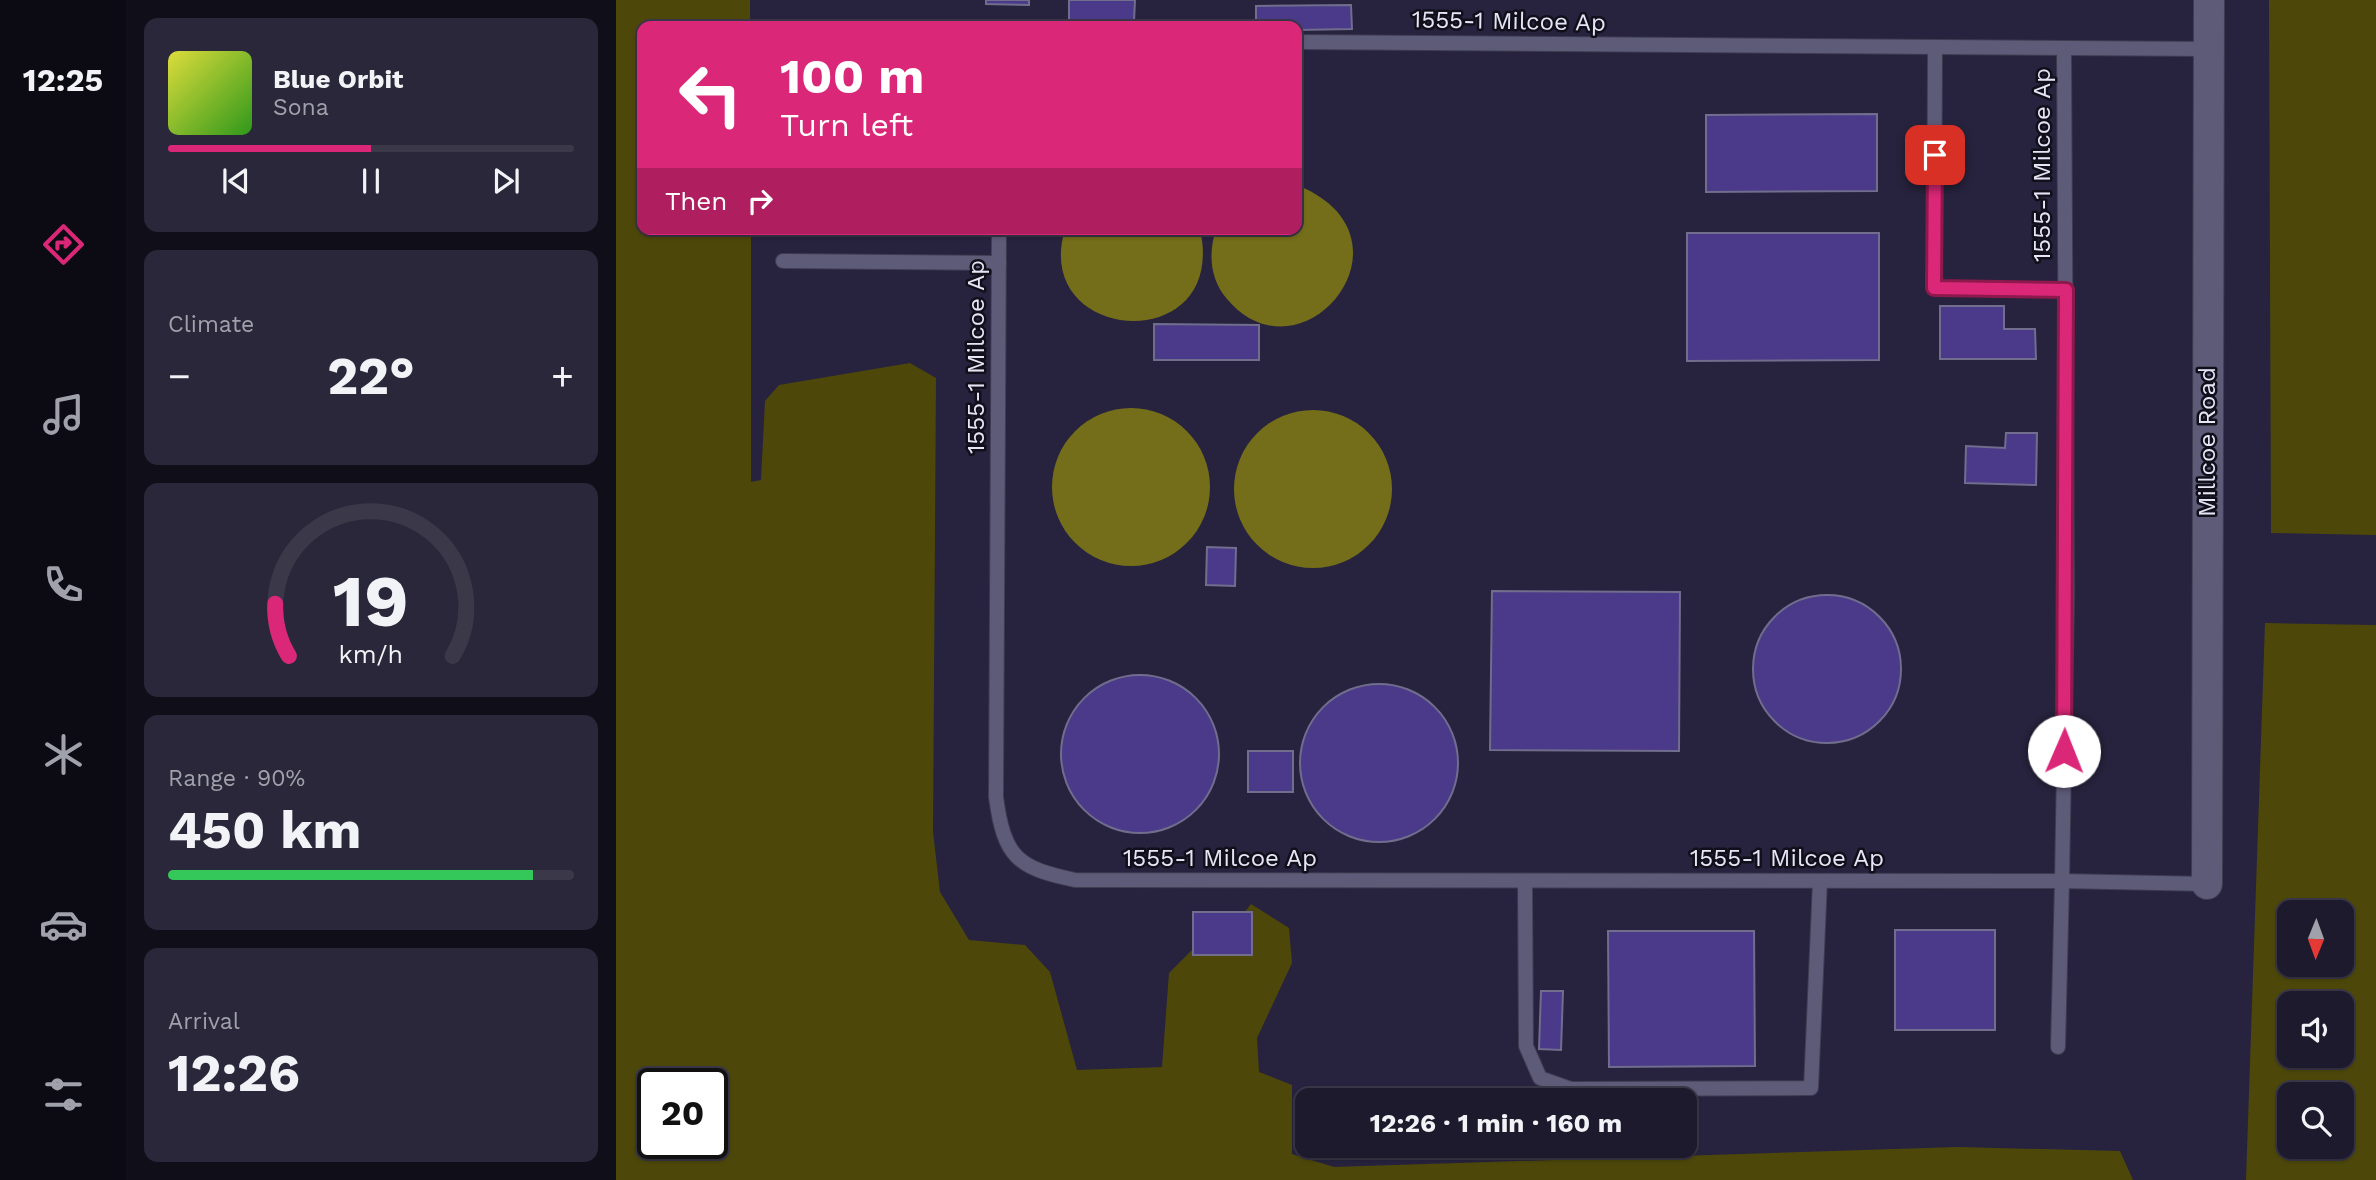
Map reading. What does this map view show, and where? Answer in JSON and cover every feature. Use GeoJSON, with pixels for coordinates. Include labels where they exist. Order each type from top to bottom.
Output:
{"type":"FeatureCollection","features":[{"type":"Feature","properties":{"kind":"street","name":"Millcoe Road"},"geometry":{"type":"LineString","coordinates":[[2207,884],[2209,0]]}},
{"type":"Feature","properties":{"kind":"lane","name":"1555-1 Milcoe Ap"},"geometry":{"type":"LineString","coordinates":[[1302,42],[2064,49],[2067,594],[2062,881]]}},
{"type":"Feature","properties":{"kind":"lane"},"geometry":{"type":"LineString","coordinates":[[1935,48],[1934,288],[2066,290]]}},
{"type":"Feature","properties":{"kind":"lane"},"geometry":{"type":"LineString","coordinates":[[2064,49],[2208,49]]}},
{"type":"Feature","properties":{"kind":"lane","name":"1555-1 Milcoe Ap"},"geometry":{"type":"LineString","coordinates":[[999,235],[996,797],[1000,830],[1014,856],[1038,872],[1075,880],[2062,881],[2207,884]]}},
{"type":"Feature","properties":{"kind":"lane"},"geometry":{"type":"LineString","coordinates":[[783,261],[999,263]]}},
{"type":"Feature","properties":{"kind":"lane"},"geometry":{"type":"LineString","coordinates":[[1525,881],[1526,1046],[1540,1079],[1570,1089],[1811,1088],[1820,881]]}},
{"type":"Feature","properties":{"kind":"lane"},"geometry":{"type":"LineString","coordinates":[[2059,1048],[2062,881]]}},
{"type":"Feature","properties":{"kind":"shaded area"},"geometry":{"type":"Polygon","coordinates":[[[616,0],[750,0],[750,21],[637,21],[637,235],[751,235],[751,482],[761,480],[765,401],[779,385],[910,363],[936,378],[933,832],[940,892],[969,940],[1025,945],[1050,972],[1077,1070],[1162,1067],[1169,973],[1202,940],[1229,932],[1251,904],[1289,928],[1292,963],[1257,1038],[1259,1072],[1292,1085],[1292,1154],[1295,1158],[1305,1158],[1334,1167],[1697,1158],[1697,1155],[1957,1147],[2120,1151],[2133,1180],[616,1180],[616,0]]]}},
{"type":"Feature","properties":{"kind":"shaded area"},"geometry":{"type":"Polygon","coordinates":[[[2269,0],[2376,0],[2376,535],[2271,533],[2269,0]]]}},
{"type":"Feature","properties":{"kind":"shaded area"},"geometry":{"type":"Polygon","coordinates":[[[1302,188],[1334,208],[1351,237],[1351,267],[1338,295],[1316,316],[1288,326],[1257,322],[1227,299],[1221,291],[1212,266],[1215,235],[1302,235],[1302,188]]]}},
{"type":"Feature","properties":{"kind":"shaded area"},"geometry":{"type":"Polygon","coordinates":[[[1065,235],[1200,235],[1201,271],[1186,300],[1161,316],[1130,321],[1100,314],[1075,296],[1062,268],[1065,235]]]}},
{"type":"Feature","properties":{"kind":"shaded area"},"geometry":{"type":"Polygon","coordinates":[[[1131,408],[1161,414],[1187,431],[1204,457],[1210,487],[1204,517],[1187,543],[1161,560],[1131,566],[1101,560],[1075,543],[1058,517],[1052,487],[1058,457],[1075,431],[1101,414],[1131,408]]]}},
{"type":"Feature","properties":{"kind":"shaded area"},"geometry":{"type":"Polygon","coordinates":[[[1313,410],[1343,416],[1369,433],[1386,459],[1392,489],[1386,519],[1369,545],[1343,562],[1313,568],[1283,562],[1257,545],[1240,519],[1234,489],[1240,459],[1257,433],[1283,416],[1313,410]]]}},
{"type":"Feature","properties":{"kind":"shaded area"},"geometry":{"type":"Polygon","coordinates":[[[2265,623],[2376,625],[2376,1180],[2246,1180],[2265,623]]]}},
{"type":"Feature","properties":{"kind":"building"},"geometry":{"type":"Polygon","coordinates":[[[986,0],[1029,0],[1029,5],[986,4],[986,0]]]}},
{"type":"Feature","properties":{"kind":"building"},"geometry":{"type":"Polygon","coordinates":[[[1069,0],[1135,0],[1134,21],[1069,20],[1069,0]]]}},
{"type":"Feature","properties":{"kind":"building"},"geometry":{"type":"Polygon","coordinates":[[[1351,5],[1352,29],[1302,30],[1302,21],[1256,21],[1256,6],[1351,5]]]}},
{"type":"Feature","properties":{"kind":"building"},"geometry":{"type":"Polygon","coordinates":[[[1877,114],[1877,191],[1706,192],[1706,115],[1877,114]]]}},
{"type":"Feature","properties":{"kind":"building"},"geometry":{"type":"Polygon","coordinates":[[[1687,233],[1879,233],[1879,360],[1687,361],[1687,233]]]}},
{"type":"Feature","properties":{"kind":"building"},"geometry":{"type":"Polygon","coordinates":[[[1940,306],[2004,306],[2004,329],[2035,329],[2036,359],[1940,359],[1940,306]]]}},
{"type":"Feature","properties":{"kind":"building"},"geometry":{"type":"Polygon","coordinates":[[[1154,324],[1259,325],[1259,360],[1154,360],[1154,324]]]}},
{"type":"Feature","properties":{"kind":"building"},"geometry":{"type":"Polygon","coordinates":[[[2006,433],[2037,433],[2036,485],[1965,483],[1966,446],[2005,448],[2006,433]]]}},
{"type":"Feature","properties":{"kind":"building"},"geometry":{"type":"Polygon","coordinates":[[[1207,547],[1236,548],[1235,586],[1206,585],[1207,547]]]}},
{"type":"Feature","properties":{"kind":"building"},"geometry":{"type":"Polygon","coordinates":[[[1492,591],[1680,592],[1679,751],[1490,750],[1492,591]]]}},
{"type":"Feature","properties":{"kind":"building"},"geometry":{"type":"Polygon","coordinates":[[[1827,595],[1855,600],[1879,617],[1896,641],[1901,669],[1896,697],[1879,721],[1855,738],[1827,743],[1799,738],[1775,721],[1758,697],[1753,669],[1758,641],[1775,617],[1799,600],[1827,595]]]}},
{"type":"Feature","properties":{"kind":"building"},"geometry":{"type":"Polygon","coordinates":[[[1140,675],[1170,681],[1196,698],[1213,724],[1219,754],[1213,784],[1196,810],[1170,827],[1140,833],[1110,827],[1084,810],[1067,784],[1061,754],[1067,724],[1084,698],[1110,681],[1140,675]]]}},
{"type":"Feature","properties":{"kind":"building"},"geometry":{"type":"Polygon","coordinates":[[[1379,684],[1409,690],[1435,707],[1452,733],[1458,763],[1452,793],[1435,819],[1409,836],[1379,842],[1349,836],[1323,819],[1306,793],[1300,763],[1306,733],[1323,707],[1349,690],[1379,684]]]}},
{"type":"Feature","properties":{"kind":"building"},"geometry":{"type":"Polygon","coordinates":[[[1248,751],[1293,751],[1293,792],[1248,792],[1248,751]]]}},
{"type":"Feature","properties":{"kind":"building"},"geometry":{"type":"Polygon","coordinates":[[[1193,912],[1252,912],[1252,955],[1193,955],[1193,912]]]}},
{"type":"Feature","properties":{"kind":"building"},"geometry":{"type":"Polygon","coordinates":[[[1895,930],[1995,930],[1995,1030],[1895,1030],[1895,930]]]}},
{"type":"Feature","properties":{"kind":"building"},"geometry":{"type":"Polygon","coordinates":[[[1608,931],[1754,931],[1755,1066],[1609,1067],[1608,931]]]}},
{"type":"Feature","properties":{"kind":"building"},"geometry":{"type":"Polygon","coordinates":[[[1541,991],[1563,991],[1561,1050],[1539,1049],[1541,991]]]}},
{"type":"Feature","properties":{"kind":"route"},"geometry":{"type":"LineString","coordinates":[[1935,155],[1934,288],[2066,290],[2067,594],[2064,751]]}}]}
